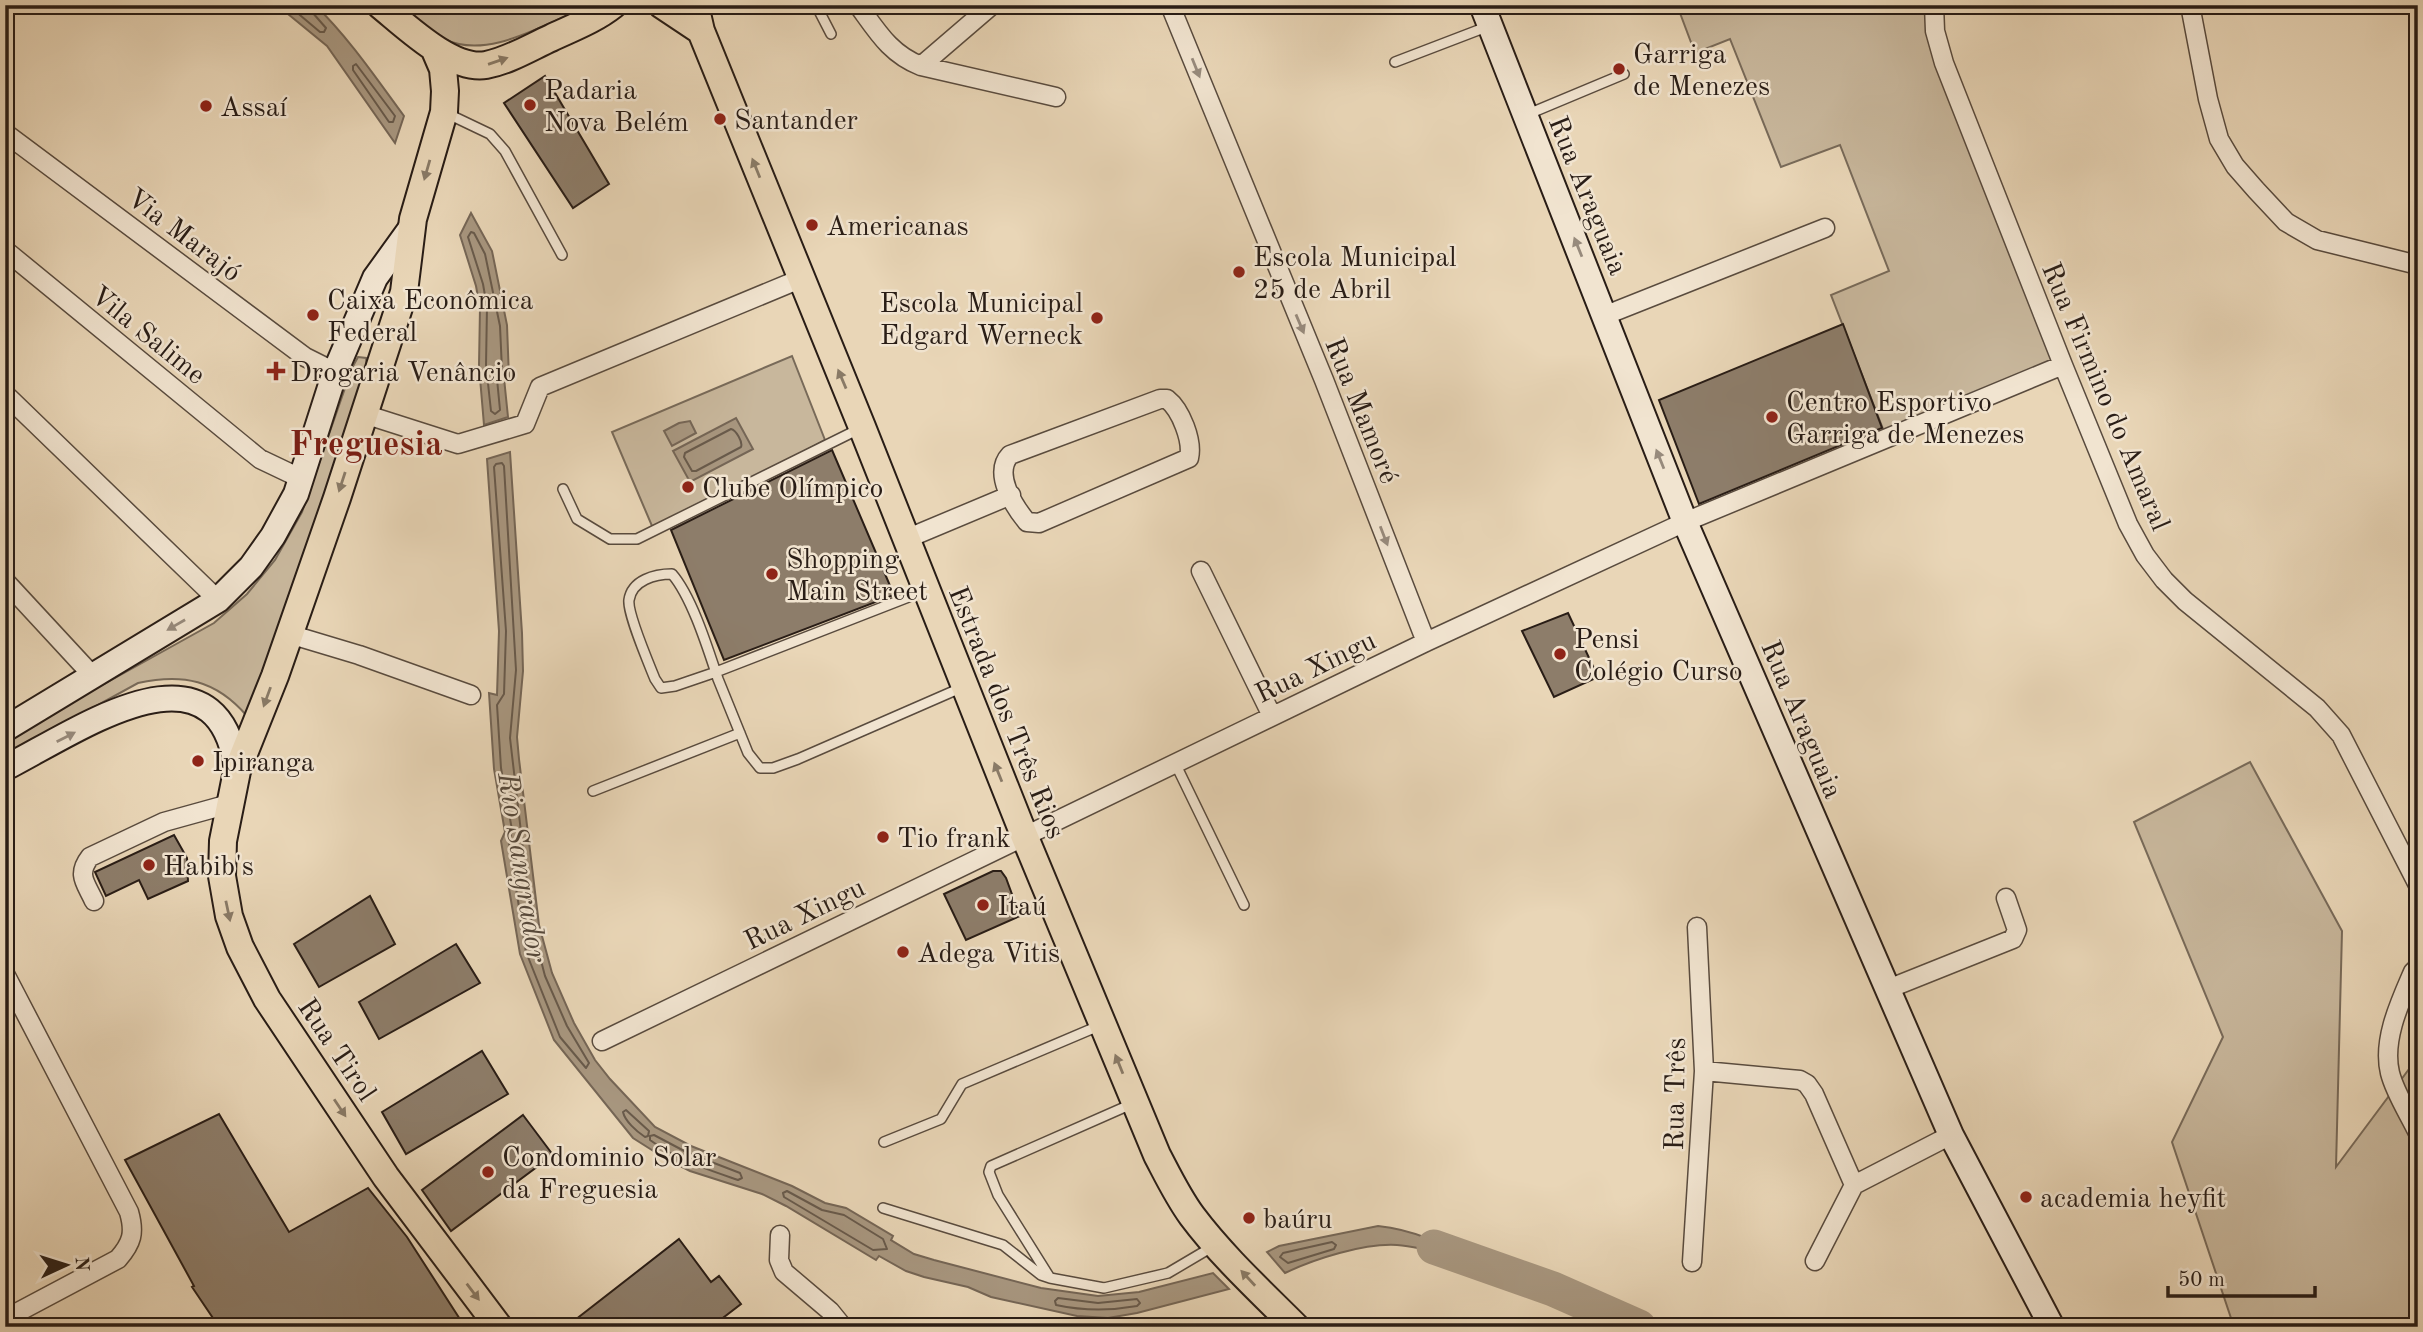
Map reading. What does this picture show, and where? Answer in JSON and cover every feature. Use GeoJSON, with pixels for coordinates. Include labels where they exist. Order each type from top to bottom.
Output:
{"type":"FeatureCollection","features":[{"type":"Feature","properties":{"kind":"main road"},"geometry":{"type":"LineString","coordinates":[[380,5],[434,48],[467,64],[486,65],[604,13],[613,5]]}},
{"type":"Feature","properties":{"kind":"main road"},"geometry":{"type":"LineString","coordinates":[[662,5],[698,18]]}},
{"type":"Feature","properties":{"kind":"main road","name":"Estrada dos Três Rios"},"geometry":{"type":"LineString","coordinates":[[698,18],[964,687],[1157,1155],[1193,1217],[1296,1327]]}},
{"type":"Feature","properties":{"kind":"main road","name":"Rua Tirol"},"geometry":{"type":"LineString","coordinates":[[434,48],[443,69],[446,91],[444,112],[411,228],[404,292],[266,702],[237,771],[223,841],[222,876],[229,916],[245,957],[267,999],[386,1177],[499,1327]]}},
{"type":"Feature","properties":{"kind":"street"},"geometry":{"type":"LineString","coordinates":[[858,5],[893,50],[921,66],[1056,97]]}},
{"type":"Feature","properties":{"kind":"street"},"geometry":{"type":"LineString","coordinates":[[921,66],[992,5]]}},
{"type":"Feature","properties":{"kind":"street","name":"Rua Mamoré"},"geometry":{"type":"LineString","coordinates":[[1170,5],[1324,380],[1426,642]]}},
{"type":"Feature","properties":{"kind":"street","name":"Rua Firmino do Amaral"},"geometry":{"type":"LineString","coordinates":[[1934,5],[1935,31],[1944,63],[2063,365],[2128,524],[2145,555],[2185,601],[2332,723],[2348,748],[2418,885]]}},
{"type":"Feature","properties":{"kind":"street"},"geometry":{"type":"LineString","coordinates":[[2190,5],[2208,99],[2219,139],[2235,166],[2256,190],[2286,222],[2318,240],[2418,265]]}},
{"type":"Feature","properties":{"kind":"street","name":"Rua Araguaia"},"geometry":{"type":"LineString","coordinates":[[1486,15],[1685,522],[1951,1135],[2052,1327]]}},
{"type":"Feature","properties":{"kind":"street","name":"Via Marajó"},"geometry":{"type":"LineString","coordinates":[[5,133],[305,357],[335,372]]}},
{"type":"Feature","properties":{"kind":"street"},"geometry":{"type":"LineString","coordinates":[[5,729],[218,600],[244,575],[264,550],[292,503],[335,372],[375,278],[411,228]]}},
{"type":"Feature","properties":{"kind":"street"},"geometry":{"type":"LineString","coordinates":[[1606,316],[1825,228]]}},
{"type":"Feature","properties":{"kind":"street","name":"Vila Salime"},"geometry":{"type":"LineString","coordinates":[[5,250],[260,459],[302,478]]}},
{"type":"Feature","properties":{"kind":"street"},"geometry":{"type":"LineString","coordinates":[[364,414],[458,444],[525,424],[540,387],[800,279]]}},
{"type":"Feature","properties":{"kind":"street","name":"Rua Xingu"},"geometry":{"type":"LineString","coordinates":[[602,1041],[1426,642],[1685,522],[2063,365]]}},
{"type":"Feature","properties":{"kind":"street"},"geometry":{"type":"LineString","coordinates":[[5,394],[218,600]]}},
{"type":"Feature","properties":{"kind":"street"},"geometry":{"type":"LineString","coordinates":[[1160,399],[1167,399],[1175,405],[1191,449],[1189,458],[1182,463],[1040,523],[1027,522],[1019,513],[1011,495],[1002,473],[1004,462],[1010,455],[1160,399]]}},
{"type":"Feature","properties":{"kind":"street"},"geometry":{"type":"LineString","coordinates":[[906,539],[1011,495]]}},
{"type":"Feature","properties":{"kind":"street"},"geometry":{"type":"LineString","coordinates":[[1201,571],[1272,716]]}},
{"type":"Feature","properties":{"kind":"street"},"geometry":{"type":"LineString","coordinates":[[5,581],[92,675]]}},
{"type":"Feature","properties":{"kind":"street"},"geometry":{"type":"LineString","coordinates":[[289,634],[359,655],[471,695]]}},
{"type":"Feature","properties":{"kind":"street"},"geometry":{"type":"LineString","coordinates":[[5,768],[135,703],[165,697],[182,698],[195,703],[222,722],[234,749],[237,771]]}},
{"type":"Feature","properties":{"kind":"street"},"geometry":{"type":"LineString","coordinates":[[94,901],[83,879],[83,866],[90,857],[164,822],[229,804]]}},
{"type":"Feature","properties":{"kind":"street"},"geometry":{"type":"LineString","coordinates":[[1888,989],[2013,939],[2017,930],[2006,898]]}},
{"type":"Feature","properties":{"kind":"street","name":"Rua Três"},"geometry":{"type":"LineString","coordinates":[[1692,1262],[1704,1071],[1697,927]]}},
{"type":"Feature","properties":{"kind":"street"},"geometry":{"type":"LineString","coordinates":[[2418,967],[2413,972],[2397,1012],[2389,1037],[2388,1056],[2390,1074],[2418,1133]]}},
{"type":"Feature","properties":{"kind":"street"},"geometry":{"type":"LineString","coordinates":[[5,974],[129,1212],[133,1226],[133,1236],[118,1259],[5,1319]]}},
{"type":"Feature","properties":{"kind":"street"},"geometry":{"type":"LineString","coordinates":[[1704,1071],[1788,1078],[1807,1084],[1814,1094],[1854,1185]]}},
{"type":"Feature","properties":{"kind":"street"},"geometry":{"type":"LineString","coordinates":[[1815,1261],[1854,1185],[1951,1135]]}},
{"type":"Feature","properties":{"kind":"street"},"geometry":{"type":"LineString","coordinates":[[780,1235],[779,1260],[784,1272],[831,1311],[843,1327]]}},
{"type":"Feature","properties":{"kind":"lane"},"geometry":{"type":"LineString","coordinates":[[816,5],[831,33]]}},
{"type":"Feature","properties":{"kind":"lane"},"geometry":{"type":"LineString","coordinates":[[1395,62],[1486,15]]}},
{"type":"Feature","properties":{"kind":"lane"},"geometry":{"type":"LineString","coordinates":[[1525,115],[1624,74]]}},
{"type":"Feature","properties":{"kind":"lane"},"geometry":{"type":"LineString","coordinates":[[444,112],[490,134],[505,151],[562,255]]}},
{"type":"Feature","properties":{"kind":"lane"},"geometry":{"type":"LineString","coordinates":[[563,489],[578,519],[610,539],[637,539],[862,427]]}},
{"type":"Feature","properties":{"kind":"lane"},"geometry":{"type":"LineString","coordinates":[[925,590],[716,673],[661,688],[654,680],[628,603],[632,590],[653,575],[672,574],[682,586],[716,673],[748,753],[760,768],[773,768],[964,687]]}},
{"type":"Feature","properties":{"kind":"lane"},"geometry":{"type":"LineString","coordinates":[[593,791],[740,733]]}},
{"type":"Feature","properties":{"kind":"lane"},"geometry":{"type":"LineString","coordinates":[[1175,763],[1244,905]]}},
{"type":"Feature","properties":{"kind":"lane"},"geometry":{"type":"LineString","coordinates":[[884,1142],[941,1119],[962,1084],[1102,1024]]}},
{"type":"Feature","properties":{"kind":"lane"},"geometry":{"type":"LineString","coordinates":[[1050,1278],[998,1195],[989,1172],[992,1166],[1135,1103]]}},
{"type":"Feature","properties":{"kind":"lane"},"geometry":{"type":"LineString","coordinates":[[883,1208],[1003,1245],[1041,1275],[1104,1288],[1168,1273],[1216,1244]]}},
{"type":"Feature","properties":{"kind":"shaded area"},"geometry":{"type":"Polygon","coordinates":[[[401,5],[582,9],[531,32],[478,46],[444,39],[401,5]]]}},
{"type":"Feature","properties":{"kind":"shaded area"},"geometry":{"type":"Polygon","coordinates":[[[1677,5],[1926,5],[1925,13],[1935,51],[2061,361],[1885,434],[1831,295],[1889,271],[1840,145],[1781,167],[1730,39],[1695,53],[1677,5]]]}},
{"type":"Feature","properties":{"kind":"shaded area","name":"Clube Olímpico"},"geometry":{"type":"Polygon","coordinates":[[[792,356],[825,440],[655,533],[612,432],[792,356]]]}},
{"type":"Feature","properties":{"kind":"shaded area"},"geometry":{"type":"Polygon","coordinates":[[[358,357],[366,358],[367,369],[258,699],[247,716],[211,687],[184,680],[154,680],[138,683],[5,756],[5,739],[214,623],[247,594],[275,560],[302,512],[358,357]]]}},
{"type":"Feature","properties":{"kind":"shaded area"},"geometry":{"type":"Polygon","coordinates":[[[2250,762],[2342,931],[2336,1167],[2418,1057],[2418,1327],[2234,1327],[2172,1142],[2223,1037],[2134,822],[2250,762]]]}},
{"type":"Feature","properties":{"kind":"water"},"geometry":{"type":"Polygon","coordinates":[[[277,5],[315,5],[339,31],[404,116],[395,143],[327,46],[277,5]]]}},
{"type":"Feature","properties":{"kind":"water"},"geometry":{"type":"Polygon","coordinates":[[[471,213],[492,251],[507,325],[509,378],[504,378],[508,417],[484,425],[479,366],[480,308],[460,235],[471,213]]]}},
{"type":"Feature","properties":{"kind":"water"},"geometry":{"type":"Polygon","coordinates":[[[736,418],[753,449],[690,482],[673,451],[736,418]]]}},
{"type":"Feature","properties":{"kind":"water"},"geometry":{"type":"Polygon","coordinates":[[[690,421],[696,433],[672,446],[664,431],[690,421]]]}},
{"type":"Feature","properties":{"kind":"water"},"geometry":{"type":"Polygon","coordinates":[[[510,452],[523,671],[517,737],[539,925],[552,973],[574,1023],[595,1060],[610,1079],[655,1127],[691,1146],[792,1186],[825,1203],[846,1208],[893,1236],[891,1240],[914,1254],[1041,1288],[1098,1296],[1139,1292],[1213,1273],[1229,1289],[1108,1318],[1077,1316],[991,1297],[968,1287],[906,1271],[879,1256],[876,1260],[786,1206],[762,1194],[690,1171],[633,1138],[554,1040],[520,954],[501,841],[505,832],[494,769],[489,693],[497,695],[499,631],[487,459],[510,452]]]}},
{"type":"Feature","properties":{"kind":"water"},"geometry":{"type":"Polygon","coordinates":[[[1378,1226],[1418,1235],[1478,1263],[1417,1248],[1384,1245],[1340,1253],[1285,1273],[1267,1252],[1279,1246],[1378,1226]]]}},
{"type":"Feature","properties":{"kind":"building"},"geometry":{"type":"Polygon","coordinates":[[[545,76],[609,184],[573,208],[504,103],[545,76]]]}},
{"type":"Feature","properties":{"kind":"building","name":"Centro Esportivo Garriga de Menezes"},"geometry":{"type":"Polygon","coordinates":[[[1843,324],[1882,428],[1699,504],[1659,400],[1843,324]]]}},
{"type":"Feature","properties":{"kind":"building"},"geometry":{"type":"Polygon","coordinates":[[[832,450],[894,595],[724,660],[671,530],[832,450]]]}},
{"type":"Feature","properties":{"kind":"building","name":"Pensi Colégio Curso"},"geometry":{"type":"Polygon","coordinates":[[[1568,613],[1598,677],[1554,697],[1522,631],[1568,613]]]}},
{"type":"Feature","properties":{"kind":"building","name":"Habib's"},"geometry":{"type":"Polygon","coordinates":[[[174,835],[187,858],[188,881],[148,899],[139,880],[106,896],[95,872],[174,835]]]}},
{"type":"Feature","properties":{"kind":"building","name":"Itaú"},"geometry":{"type":"Polygon","coordinates":[[[993,871],[1001,871],[1006,878],[1020,916],[966,940],[944,894],[993,871]]]}},
{"type":"Feature","properties":{"kind":"building"},"geometry":{"type":"Polygon","coordinates":[[[370,896],[395,944],[319,987],[294,944],[370,896]]]}},
{"type":"Feature","properties":{"kind":"building"},"geometry":{"type":"Polygon","coordinates":[[[456,944],[480,983],[379,1039],[359,1002],[456,944]]]}},
{"type":"Feature","properties":{"kind":"building"},"geometry":{"type":"Polygon","coordinates":[[[482,1051],[508,1094],[406,1154],[382,1112],[482,1051]]]}},
{"type":"Feature","properties":{"kind":"building"},"geometry":{"type":"Polygon","coordinates":[[[219,1114],[289,1232],[368,1188],[407,1237],[465,1327],[219,1327],[192,1287],[194,1286],[125,1160],[219,1114]]]}},
{"type":"Feature","properties":{"kind":"building","name":"Condominio Solar da Freguesia"},"geometry":{"type":"Polygon","coordinates":[[[523,1115],[553,1155],[451,1231],[422,1190],[523,1115]]]}},
{"type":"Feature","properties":{"kind":"building"},"geometry":{"type":"Polygon","coordinates":[[[679,1239],[711,1282],[719,1276],[741,1304],[711,1327],[566,1327],[679,1239]]]}},
{"type":"Feature","properties":{"kind":"waterway","name":"Rio Sangrador"},"geometry":{"type":"LineString","coordinates":[[1434,1247],[1553,1289],[1639,1327]]}},
{"type":"Feature","properties":{"kind":"place","name":"Garriga de Menezes"},"geometry":{"type":"Point","coordinates":[1619,69]}},
{"type":"Feature","properties":{"kind":"place","name":"Padaria Nova Belém"},"geometry":{"type":"Point","coordinates":[530,105]}},
{"type":"Feature","properties":{"kind":"place","name":"Assaí"},"geometry":{"type":"Point","coordinates":[206,106]}},
{"type":"Feature","properties":{"kind":"place","name":"Santander"},"geometry":{"type":"Point","coordinates":[720,119]}},
{"type":"Feature","properties":{"kind":"place","name":"Americanas"},"geometry":{"type":"Point","coordinates":[812,225]}},
{"type":"Feature","properties":{"kind":"place","name":"Escola Municipal 25 de Abril"},"geometry":{"type":"Point","coordinates":[1239,272]}},
{"type":"Feature","properties":{"kind":"place","name":"Caixa Econômica Federal"},"geometry":{"type":"Point","coordinates":[313,315]}},
{"type":"Feature","properties":{"kind":"place","name":"Escola Municipal Edgard Werneck"},"geometry":{"type":"Point","coordinates":[1097,318]}},
{"type":"Feature","properties":{"kind":"place","name":"Drogaria Venâncio"},"geometry":{"type":"Point","coordinates":[276,371]}},
{"type":"Feature","properties":{"kind":"place","name":"Centro Esportivo Garriga de Menezes"},"geometry":{"type":"Point","coordinates":[1772,417]}},
{"type":"Feature","properties":{"kind":"place","name":"Clube Olímpico"},"geometry":{"type":"Point","coordinates":[688,487]}},
{"type":"Feature","properties":{"kind":"place","name":"Shopping Main Street"},"geometry":{"type":"Point","coordinates":[772,574]}},
{"type":"Feature","properties":{"kind":"place","name":"Pensi Colégio Curso"},"geometry":{"type":"Point","coordinates":[1560,654]}},
{"type":"Feature","properties":{"kind":"place","name":"Ipiranga"},"geometry":{"type":"Point","coordinates":[198,761]}},
{"type":"Feature","properties":{"kind":"place","name":"Tio frank"},"geometry":{"type":"Point","coordinates":[883,837]}},
{"type":"Feature","properties":{"kind":"place","name":"Habib's"},"geometry":{"type":"Point","coordinates":[149,865]}},
{"type":"Feature","properties":{"kind":"place","name":"Itaú"},"geometry":{"type":"Point","coordinates":[983,905]}},
{"type":"Feature","properties":{"kind":"place","name":"Adega Vitis"},"geometry":{"type":"Point","coordinates":[903,952]}},
{"type":"Feature","properties":{"kind":"place","name":"Condominio Solar da Freguesia"},"geometry":{"type":"Point","coordinates":[488,1172]}},
{"type":"Feature","properties":{"kind":"place","name":"academia heyfit"},"geometry":{"type":"Point","coordinates":[2026,1197]}},
{"type":"Feature","properties":{"kind":"place","name":"baúru"},"geometry":{"type":"Point","coordinates":[1249,1218]}},
{"type":"Feature","properties":{"kind":"district","name":"Freguesia"},"geometry":{"type":"Point","coordinates":[366,443]}}]}
